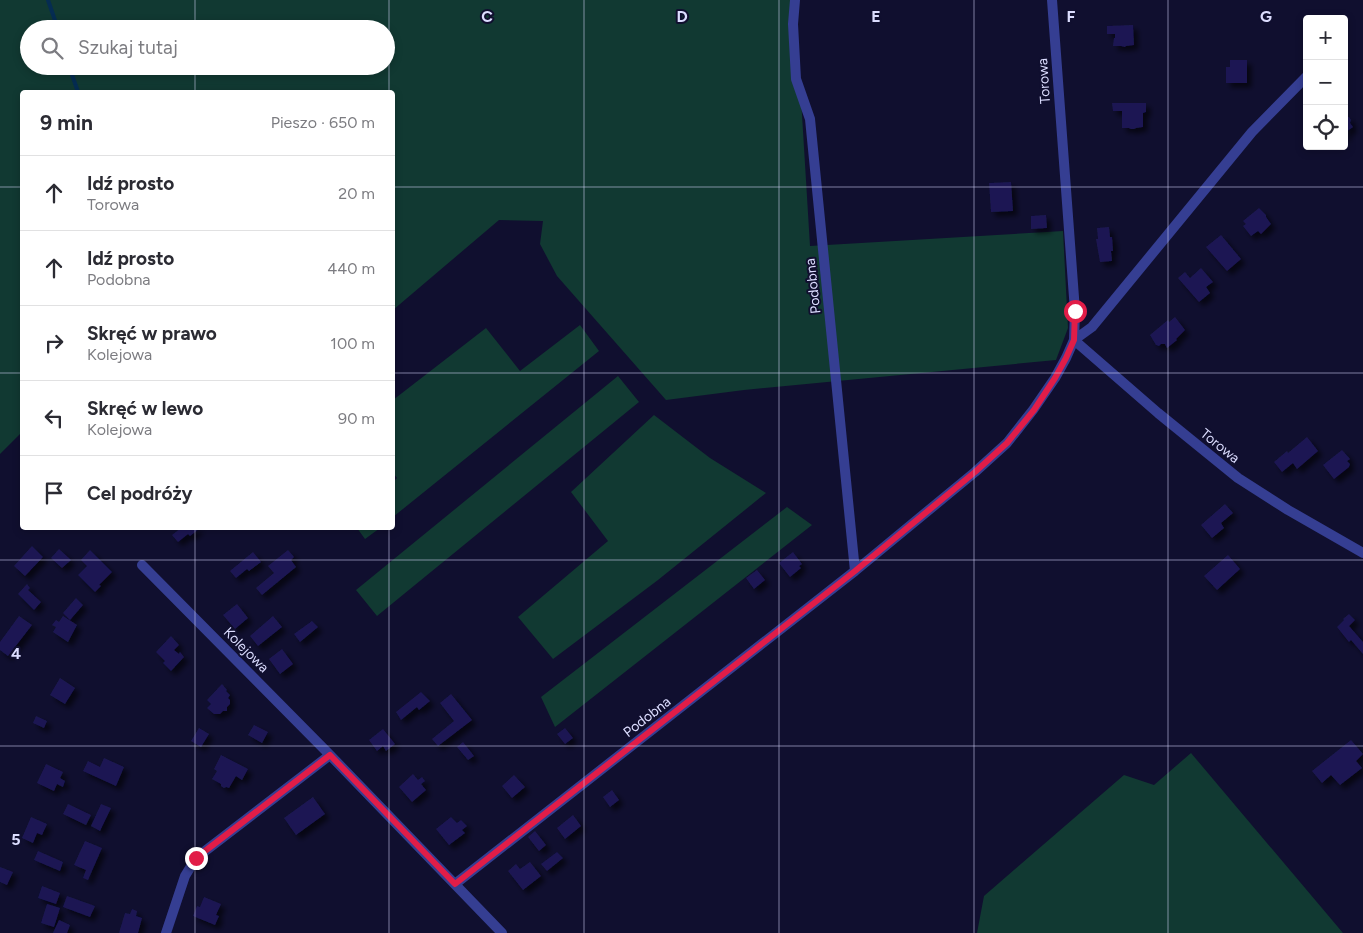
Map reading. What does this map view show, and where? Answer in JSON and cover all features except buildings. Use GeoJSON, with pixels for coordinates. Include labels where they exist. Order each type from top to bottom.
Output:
{"type":"FeatureCollection","features":[{"type":"Feature","properties":{"kind":"street","name":"Podobna"},"geometry":{"type":"LineString","coordinates":[[795,0],[793,24],[796,79],[810,118],[855,571]]}},
{"type":"Feature","properties":{"kind":"street","name":"Torowa"},"geometry":{"type":"LineString","coordinates":[[1052,0],[1075,311],[1074,340],[1158,413],[1238,478],[1288,510],[1363,553]]}},
{"type":"Feature","properties":{"kind":"street"},"geometry":{"type":"LineString","coordinates":[[1074,340],[1092,327],[1252,132],[1303,80]]}},
{"type":"Feature","properties":{"kind":"street","name":"Podobna"},"geometry":{"type":"LineString","coordinates":[[455,884],[855,571],[975,472],[1007,443],[1034,410],[1055,378],[1074,340]]}},
{"type":"Feature","properties":{"kind":"street","name":"Kolejowa"},"geometry":{"type":"LineString","coordinates":[[142,565],[330,755],[502,933]]}},
{"type":"Feature","properties":{"kind":"street"},"geometry":{"type":"LineString","coordinates":[[166,933],[185,876],[196,858],[330,755]]}},
{"type":"Feature","properties":{"kind":"green space"},"geometry":{"type":"Polygon","coordinates":[[[0,0],[795,0],[810,246],[1063,231],[1068,328],[1056,360],[744,390],[666,400],[557,276],[540,244],[543,221],[499,220],[395,308],[395,90],[20,90],[20,434],[0,454],[0,0]]]}},
{"type":"Feature","properties":{"kind":"green space"},"geometry":{"type":"Polygon","coordinates":[[[580,325],[599,351],[395,515],[395,480],[397,478],[395,476],[395,398],[486,328],[520,371],[580,325]]]}},
{"type":"Feature","properties":{"kind":"green space"},"geometry":{"type":"Polygon","coordinates":[[[618,376],[639,402],[377,616],[356,590],[618,376]]]}},
{"type":"Feature","properties":{"kind":"green space"},"geometry":{"type":"Polygon","coordinates":[[[654,415],[710,458],[766,493],[658,580],[553,659],[518,617],[608,541],[571,492],[654,415]]]}},
{"type":"Feature","properties":{"kind":"green space"},"geometry":{"type":"Polygon","coordinates":[[[787,507],[812,525],[555,727],[541,697],[787,507]]]}},
{"type":"Feature","properties":{"kind":"green space"},"geometry":{"type":"Polygon","coordinates":[[[358,530],[377,530],[365,539],[358,530]]]}},
{"type":"Feature","properties":{"kind":"green space"},"geometry":{"type":"Polygon","coordinates":[[[1191,753],[1343,933],[977,933],[984,896],[1124,775],[1154,785],[1191,753]]]}},
{"type":"Feature","properties":{"kind":"waterway"},"geometry":{"type":"LineString","coordinates":[[48,0],[55,20]]}},
{"type":"Feature","properties":{"kind":"waterway"},"geometry":{"type":"LineString","coordinates":[[72,75],[77,90]]}},
{"type":"Feature","properties":{"kind":"route"},"geometry":{"type":"LineString","coordinates":[[196,858],[330,755],[455,884],[855,571],[975,472],[1007,443],[1034,410],[1066,358],[1074,340],[1075,311]]}}]}
